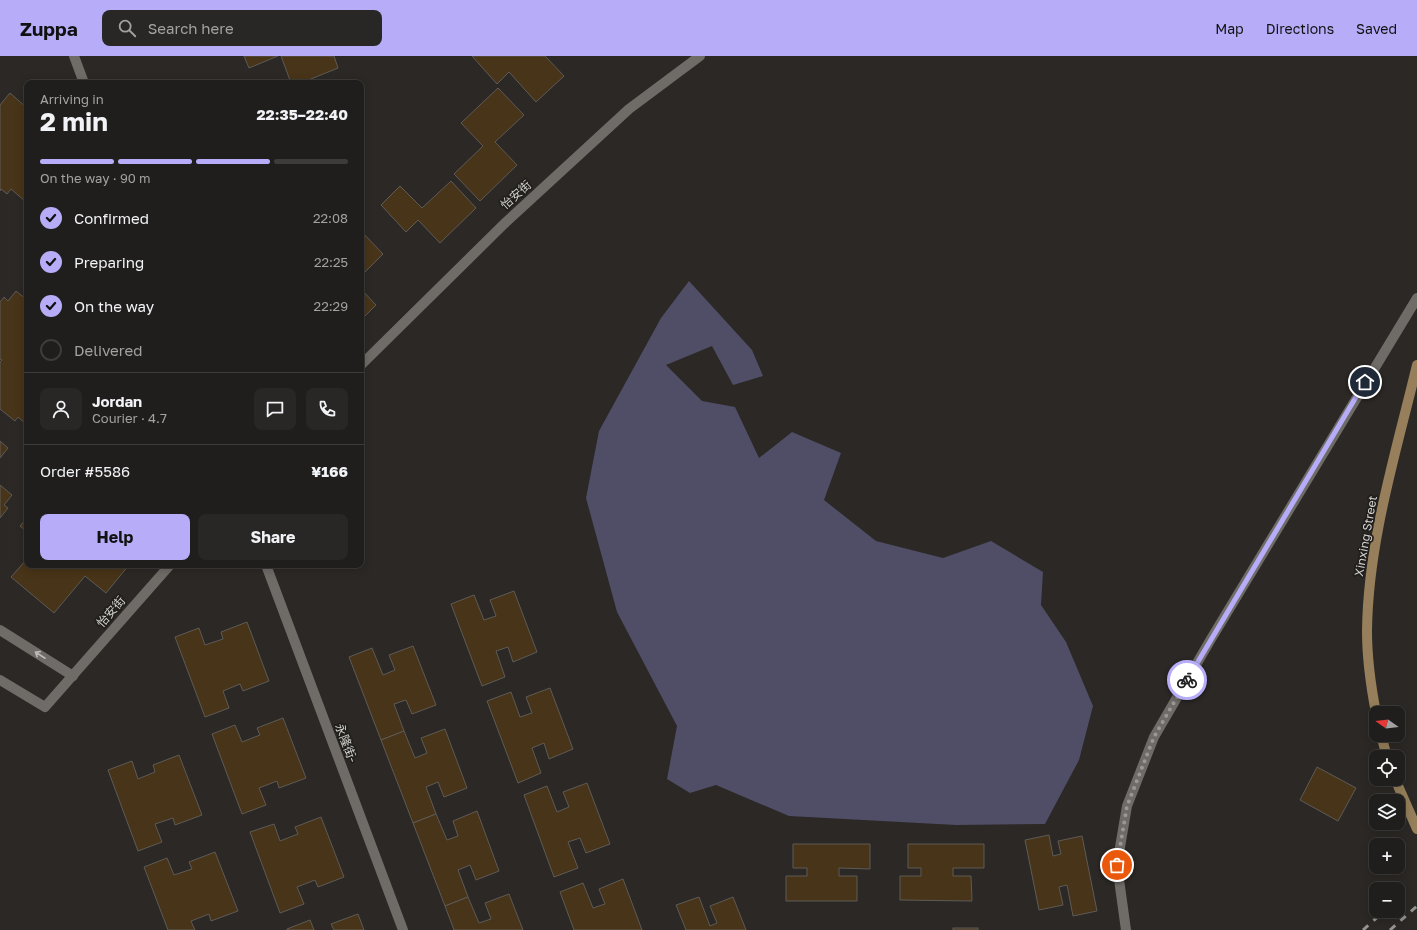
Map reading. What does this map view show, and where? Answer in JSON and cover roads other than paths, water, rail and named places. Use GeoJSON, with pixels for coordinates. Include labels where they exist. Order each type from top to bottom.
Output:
{"type":"FeatureCollection","features":[{"type":"Feature","properties":{"kind":"main road","name":"Xinxing Street"},"geometry":{"type":"LineString","coordinates":[[1375,706],[1367,632],[1370,581],[1379,522],[1417,366]]}},
{"type":"Feature","properties":{"kind":"main road"},"geometry":{"type":"LineString","coordinates":[[1398,786],[1417,828]]}},
{"type":"Feature","properties":{"kind":"street"},"geometry":{"type":"LineString","coordinates":[[74,56],[83,80]]}},
{"type":"Feature","properties":{"kind":"street","name":"怡安街"},"geometry":{"type":"LineString","coordinates":[[364,362],[515,213],[629,109],[700,56]]}},
{"type":"Feature","properties":{"kind":"street"},"geometry":{"type":"LineString","coordinates":[[1126,930],[1117,865],[1127,806],[1154,737],[1211,639],[1417,298]]}},
{"type":"Feature","properties":{"kind":"street","name":"怡安街"},"geometry":{"type":"LineString","coordinates":[[0,680],[45,707],[167,568]]}},
{"type":"Feature","properties":{"kind":"street","name":"永隆街-"},"geometry":{"type":"LineString","coordinates":[[267,568],[403,930]]}},
{"type":"Feature","properties":{"kind":"street"},"geometry":{"type":"LineString","coordinates":[[0,630],[73,676]]}},
{"type":"Feature","properties":{"kind":"railway"},"geometry":{"type":"LineString","coordinates":[[1390,930],[1417,906]]}},
{"type":"Feature","properties":{"kind":"railway"},"geometry":{"type":"LineString","coordinates":[[1363,930],[1376,918]]}}]}
